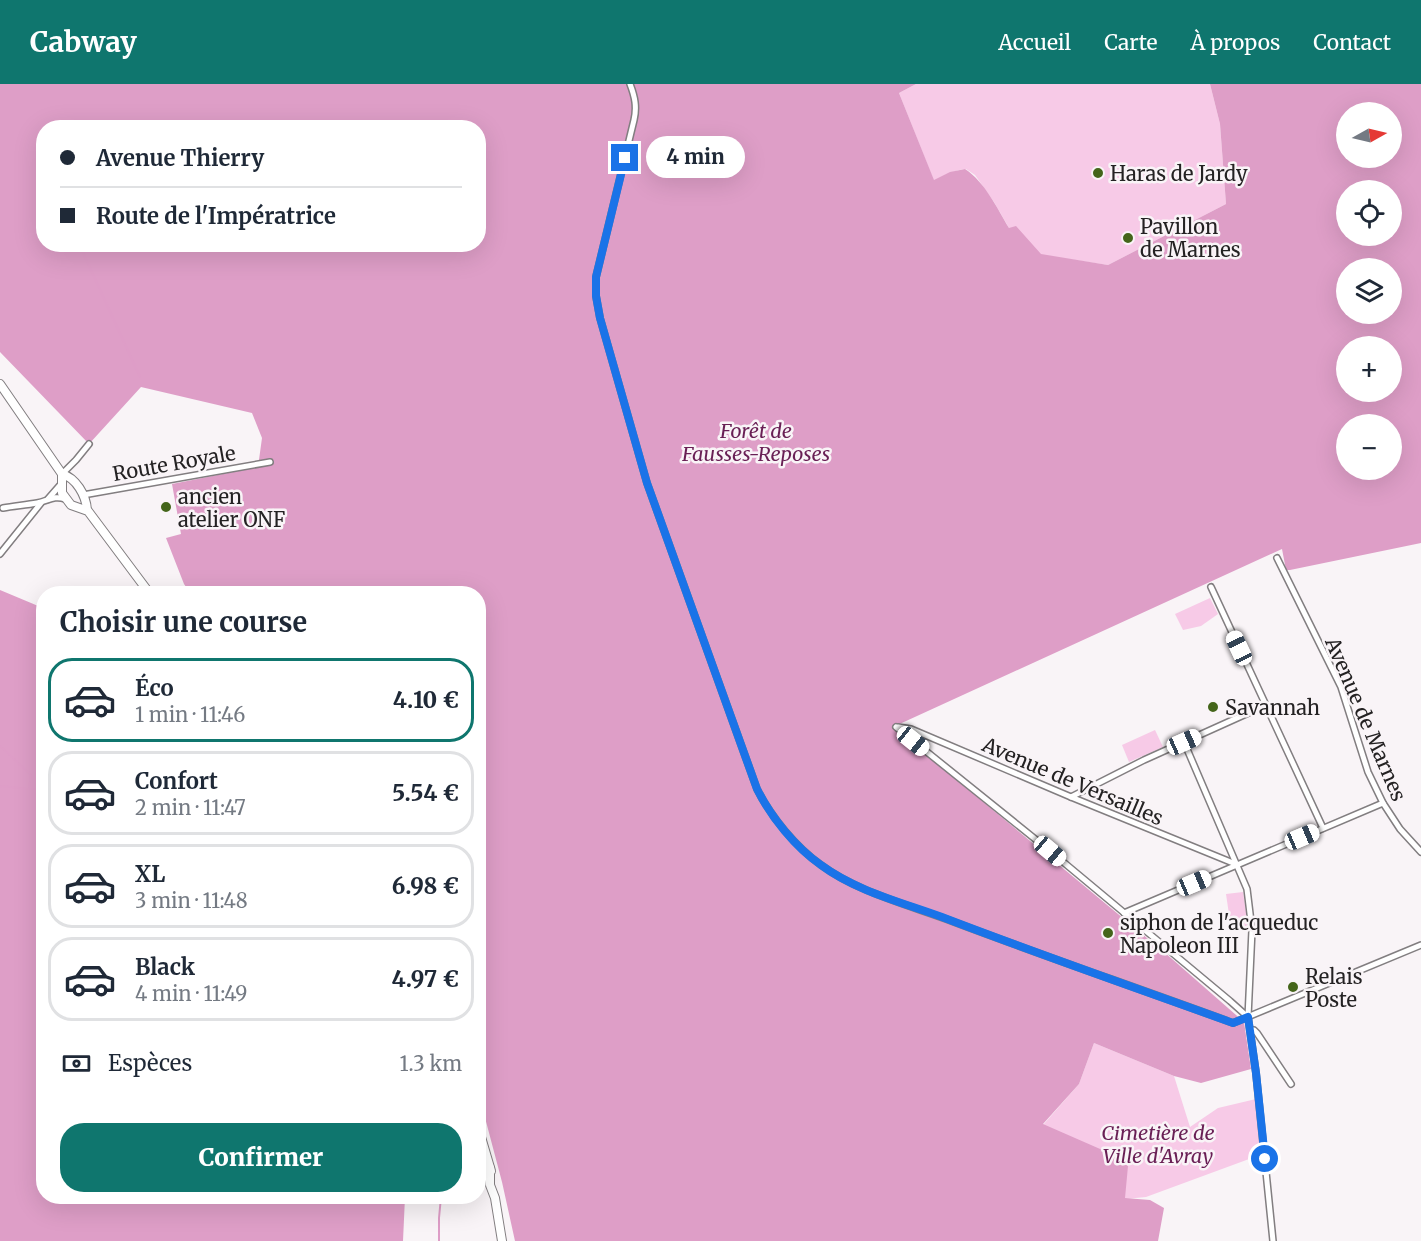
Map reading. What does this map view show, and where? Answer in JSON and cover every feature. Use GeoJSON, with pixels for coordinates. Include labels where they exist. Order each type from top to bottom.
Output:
{"type":"FeatureCollection","features":[{"type":"Feature","properties":{"kind":"main road"},"geometry":{"type":"LineString","coordinates":[[0,384],[62,478],[62,493],[66,499],[71,505],[87,510]]}},
{"type":"Feature","properties":{"kind":"main road"},"geometry":{"type":"LineString","coordinates":[[62,478],[71,478],[83,495],[87,510],[144,586]]}},
{"type":"Feature","properties":{"kind":"main road"},"geometry":{"type":"LineString","coordinates":[[486,1154],[495,1184],[502,1241]]}},
{"type":"Feature","properties":{"kind":"street"},"geometry":{"type":"LineString","coordinates":[[630,84],[636,109],[596,277],[596,296],[600,318],[647,483],[757,789],[768,809],[799,846],[847,882],[1233,1023],[1421,945]]}},
{"type":"Feature","properties":{"kind":"street"},"geometry":{"type":"LineString","coordinates":[[48,499],[89,444]]}},
{"type":"Feature","properties":{"kind":"street","name":"Route Royale"},"geometry":{"type":"LineString","coordinates":[[83,495],[270,462]]}},
{"type":"Feature","properties":{"kind":"street"},"geometry":{"type":"LineString","coordinates":[[0,554],[41,503],[59,496],[66,499]]}},
{"type":"Feature","properties":{"kind":"street"},"geometry":{"type":"LineString","coordinates":[[3,508],[41,503]]}},
{"type":"Feature","properties":{"kind":"street","name":"Avenue de Marnes"},"geometry":{"type":"LineString","coordinates":[[1277,558],[1341,687],[1368,772],[1383,803],[1400,829],[1421,852]]}},
{"type":"Feature","properties":{"kind":"street"},"geometry":{"type":"LineString","coordinates":[[1211,587],[1323,828]]}},
{"type":"Feature","properties":{"kind":"street"},"geometry":{"type":"LineString","coordinates":[[1071,797],[1144,760],[1266,705]]}},
{"type":"Feature","properties":{"kind":"street","name":"Avenue de Versailles"},"geometry":{"type":"LineString","coordinates":[[1124,913],[896,727],[911,729],[1238,865]]}},
{"type":"Feature","properties":{"kind":"street"},"geometry":{"type":"LineString","coordinates":[[1184,742],[1247,889],[1252,930],[1248,1017],[1259,1097],[1273,1241]]}},
{"type":"Feature","properties":{"kind":"street"},"geometry":{"type":"LineString","coordinates":[[1248,1017],[1124,913],[1383,803]]}},
{"type":"Feature","properties":{"kind":"street"},"geometry":{"type":"LineString","coordinates":[[1250,1030],[1257,1033],[1291,1084]]}},
{"type":"Feature","properties":{"kind":"green space","name":"Forêt de Fausses-Reposes"},"geometry":{"type":"Polygon","coordinates":[[[0,84],[916,84],[899,93],[934,180],[950,172],[965,169],[985,188],[1009,228],[1016,226],[1041,254],[1108,265],[1226,204],[1220,124],[1210,84],[1421,84],[1421,543],[1290,570],[1286,570],[1282,549],[893,727],[1171,958],[1244,1022],[1251,1069],[1201,1083],[1174,1076],[1094,1043],[1079,1084],[1043,1124],[1107,1152],[1128,1166],[1125,1198],[1150,1200],[1164,1208],[1158,1241],[515,1241],[486,1121],[486,586],[185,586],[166,538],[181,534],[172,484],[258,467],[262,438],[252,413],[141,387],[89,444],[0,352],[0,84]]]}},
{"type":"Feature","properties":{"kind":"green space","name":"Haras de Jardy"},"geometry":{"type":"Polygon","coordinates":[[[916,84],[1210,84],[1220,124],[1226,204],[1108,265],[1041,255],[1009,228],[975,175],[966,169],[950,173],[934,181],[899,93],[916,84]]]}},
{"type":"Feature","properties":{"kind":"green space"},"geometry":{"type":"Polygon","coordinates":[[[0,590],[36,605],[36,1204],[405,1204],[403,1241],[0,1241],[0,590]]]}},
{"type":"Feature","properties":{"kind":"green space"},"geometry":{"type":"Polygon","coordinates":[[[1210,598],[1218,614],[1201,626],[1183,630],[1175,614],[1210,598]]]}},
{"type":"Feature","properties":{"kind":"green space"},"geometry":{"type":"Polygon","coordinates":[[[1155,730],[1163,747],[1129,762],[1122,745],[1155,730]]]}},
{"type":"Feature","properties":{"kind":"green space"},"geometry":{"type":"Polygon","coordinates":[[[1243,892],[1248,926],[1231,928],[1226,894],[1243,892]]]}},
{"type":"Feature","properties":{"kind":"green space","name":"Cimetière de Ville d'Avray"},"geometry":{"type":"Polygon","coordinates":[[[1094,1043],[1174,1076],[1190,1127],[1218,1108],[1256,1099],[1260,1155],[1146,1197],[1125,1199],[1043,1125],[1079,1084],[1094,1043]]]}},
{"type":"Feature","properties":{"kind":"waterway"},"geometry":{"type":"LineString","coordinates":[[83,252],[140,377]]}},
{"type":"Feature","properties":{"kind":"waterway"},"geometry":{"type":"LineString","coordinates":[[0,746],[31,775],[29,789]]}},
{"type":"Feature","properties":{"kind":"waterway"},"geometry":{"type":"LineString","coordinates":[[0,786],[36,789]]}},
{"type":"Feature","properties":{"kind":"waterway"},"geometry":{"type":"LineString","coordinates":[[439,1241],[440,1204]]}},
{"type":"Feature","properties":{"kind":"place","name":"Haras de Jardy"},"geometry":{"type":"Point","coordinates":[1098,173]}},
{"type":"Feature","properties":{"kind":"place","name":"Pavillon de Marnes"},"geometry":{"type":"Point","coordinates":[1128,238]}},
{"type":"Feature","properties":{"kind":"place","name":"ancien atelier ONF"},"geometry":{"type":"Point","coordinates":[166,507]}},
{"type":"Feature","properties":{"kind":"place","name":"Savannah"},"geometry":{"type":"Point","coordinates":[1213,707]}},
{"type":"Feature","properties":{"kind":"place","name":"siphon de l'acqueduc Napoleon III"},"geometry":{"type":"Point","coordinates":[1108,933]}},
{"type":"Feature","properties":{"kind":"place","name":"Relais Poste"},"geometry":{"type":"Point","coordinates":[1293,987]}},
{"type":"Feature","properties":{"kind":"route"},"geometry":{"type":"LineString","coordinates":[[625,158],[596,277],[596,296],[600,318],[647,483],[757,789],[768,809],[799,846],[847,882],[1233,1023],[1248,1017],[1265,1159]]}}]}
